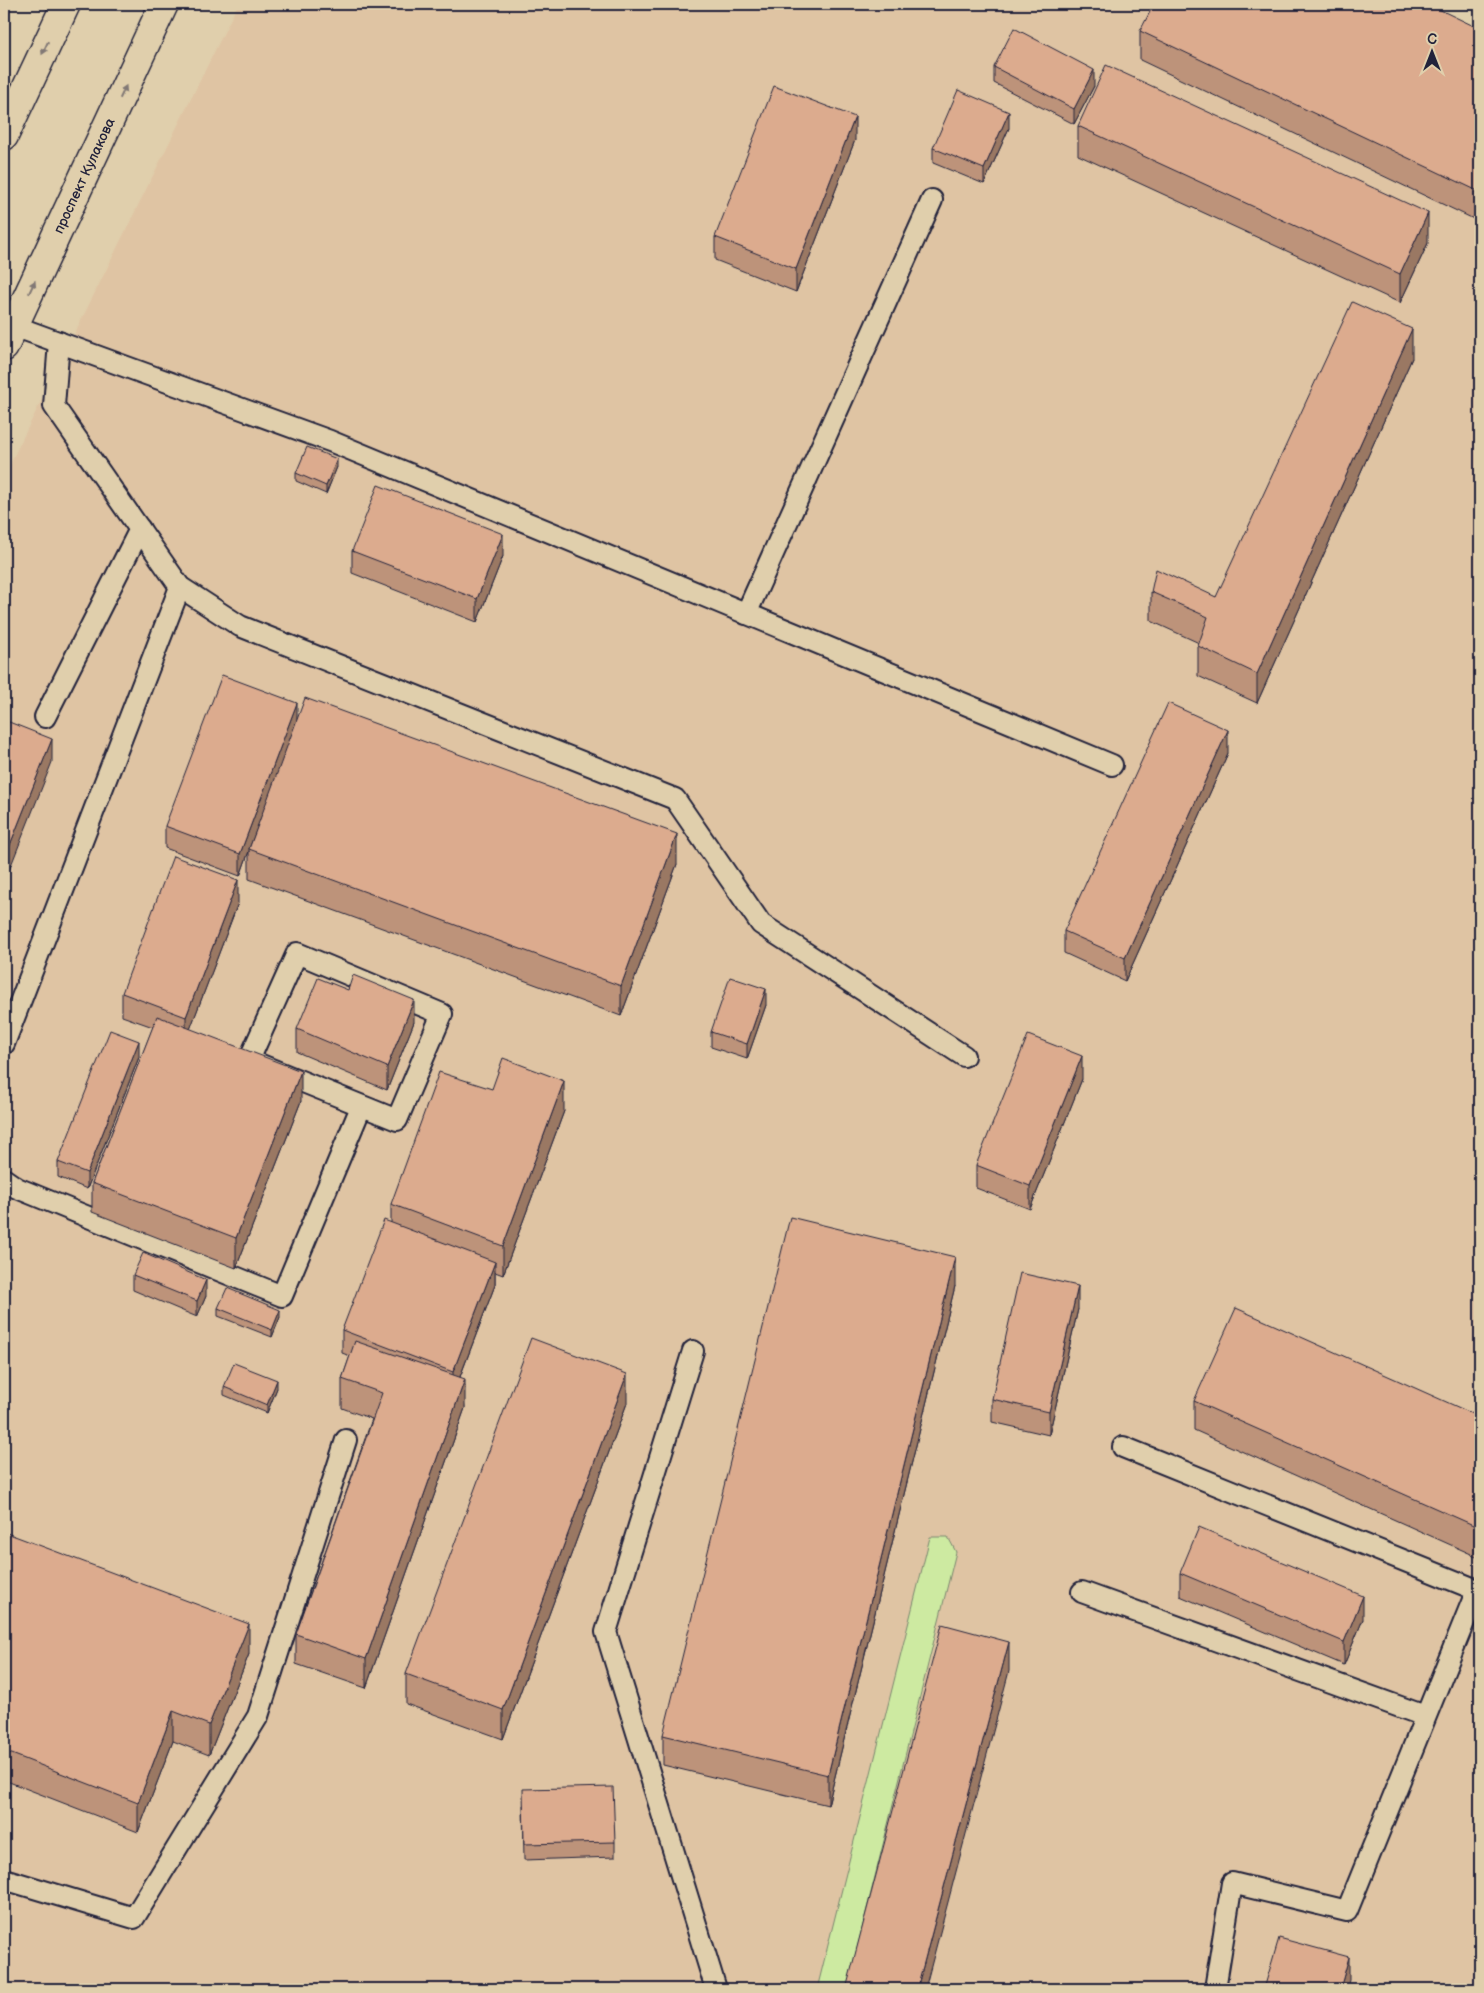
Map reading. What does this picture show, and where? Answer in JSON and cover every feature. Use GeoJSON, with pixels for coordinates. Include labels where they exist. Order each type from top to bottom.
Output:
{"type":"FeatureCollection","features":[{"type":"Feature","properties":{"kind":"main road"},"geometry":{"type":"LineString","coordinates":[[4,136],[66,4]]}},
{"type":"Feature","properties":{"kind":"main road","name":"проспект Кулакова"},"geometry":{"type":"LineString","coordinates":[[9,336],[164,4]]}},
{"type":"Feature","properties":{"kind":"lane"},"geometry":{"type":"LineString","coordinates":[[1448,4],[1480,19]]}},
{"type":"Feature","properties":{"kind":"lane"},"geometry":{"type":"LineString","coordinates":[[746,614],[932,200]]}},
{"type":"Feature","properties":{"kind":"lane"},"geometry":{"type":"LineString","coordinates":[[9,336],[59,342],[330,441],[1112,766]]}},
{"type":"Feature","properties":{"kind":"lane"},"geometry":{"type":"LineString","coordinates":[[59,342],[54,406],[180,587],[240,626],[675,799],[761,924],[964,1056]]}},
{"type":"Feature","properties":{"kind":"lane"},"geometry":{"type":"LineString","coordinates":[[45,717],[140,529]]}},
{"type":"Feature","properties":{"kind":"lane"},"geometry":{"type":"LineString","coordinates":[[4,1044],[180,587]]}},
{"type":"Feature","properties":{"kind":"lane"},"geometry":{"type":"LineString","coordinates":[[298,953],[442,1014],[397,1120],[361,1107],[249,1060],[298,953]]}},
{"type":"Feature","properties":{"kind":"lane"},"geometry":{"type":"LineString","coordinates":[[4,1179],[17,1188],[282,1296],[361,1107]]}},
{"type":"Feature","properties":{"kind":"lane"},"geometry":{"type":"LineString","coordinates":[[694,1351],[606,1632],[716,1989]]}},
{"type":"Feature","properties":{"kind":"lane"},"geometry":{"type":"LineString","coordinates":[[4,1879],[134,1918],[258,1716],[346,1440]]}},
{"type":"Feature","properties":{"kind":"lane"},"geometry":{"type":"LineString","coordinates":[[1123,1447],[1476,1590],[1346,1910],[1232,1883],[1215,1989]]}},
{"type":"Feature","properties":{"kind":"lane"},"geometry":{"type":"LineString","coordinates":[[1082,1592],[1426,1716]]}},
{"type":"Feature","properties":{"kind":"shaded area"},"geometry":{"type":"Polygon","coordinates":[[[238,4],[1480,4],[1480,1989],[4,1989],[4,476],[238,4]]]}},
{"type":"Feature","properties":{"kind":"green space"},"geometry":{"type":"Polygon","coordinates":[[[930,1537],[948,1537],[956,1552],[847,1989],[817,1989],[930,1537]]]}},
{"type":"Feature","properties":{"kind":"building"},"geometry":{"type":"Polygon","coordinates":[[[1154,4],[1428,4],[1480,29],[1480,192],[1140,31],[1154,4]]]}},
{"type":"Feature","properties":{"kind":"building"},"geometry":{"type":"Polygon","coordinates":[[[1014,28],[1094,70],[1074,109],[994,67],[1014,28]]]}},
{"type":"Feature","properties":{"kind":"building"},"geometry":{"type":"Polygon","coordinates":[[[1106,65],[1428,213],[1400,274],[1078,126],[1106,65]]]}},
{"type":"Feature","properties":{"kind":"building"},"geometry":{"type":"Polygon","coordinates":[[[774,86],[855,117],[796,269],[715,237],[774,86]]]}},
{"type":"Feature","properties":{"kind":"building"},"geometry":{"type":"Polygon","coordinates":[[[958,90],[1009,112],[984,169],[933,148],[958,90]]]}},
{"type":"Feature","properties":{"kind":"building"},"geometry":{"type":"Polygon","coordinates":[[[1352,302],[1412,329],[1257,674],[1198,646],[1208,617],[1151,592],[1156,569],[1216,597],[1352,302]]]}},
{"type":"Feature","properties":{"kind":"building"},"geometry":{"type":"Polygon","coordinates":[[[307,447],[337,459],[326,486],[296,473],[307,447]]]}},
{"type":"Feature","properties":{"kind":"building"},"geometry":{"type":"Polygon","coordinates":[[[378,485],[503,534],[477,599],[352,551],[378,485]]]}},
{"type":"Feature","properties":{"kind":"building"},"geometry":{"type":"Polygon","coordinates":[[[222,675],[297,703],[240,854],[165,826],[222,675]]]}},
{"type":"Feature","properties":{"kind":"building"},"geometry":{"type":"Polygon","coordinates":[[[305,698],[677,834],[621,986],[249,849],[305,698]]]}},
{"type":"Feature","properties":{"kind":"building"},"geometry":{"type":"Polygon","coordinates":[[[1168,703],[1228,730],[1125,958],[1064,931],[1168,703]]]}},
{"type":"Feature","properties":{"kind":"building"},"geometry":{"type":"Polygon","coordinates":[[[4,720],[52,739],[4,860],[4,720]]]}},
{"type":"Feature","properties":{"kind":"building"},"geometry":{"type":"Polygon","coordinates":[[[173,856],[238,880],[186,1017],[122,993],[173,856]]]}},
{"type":"Feature","properties":{"kind":"building"},"geometry":{"type":"Polygon","coordinates":[[[353,975],[414,1000],[387,1067],[297,1029],[318,978],[348,990],[353,975]]]}},
{"type":"Feature","properties":{"kind":"building"},"geometry":{"type":"Polygon","coordinates":[[[730,977],[766,989],[747,1044],[711,1032],[730,977]]]}},
{"type":"Feature","properties":{"kind":"building"},"geometry":{"type":"Polygon","coordinates":[[[157,1016],[301,1071],[236,1238],[92,1183],[157,1016]]]}},
{"type":"Feature","properties":{"kind":"building"},"geometry":{"type":"Polygon","coordinates":[[[110,1030],[139,1041],[87,1173],[58,1162],[110,1030]]]}},
{"type":"Feature","properties":{"kind":"building"},"geometry":{"type":"Polygon","coordinates":[[[1028,1035],[1082,1056],[1030,1186],[976,1165],[1028,1035]]]}},
{"type":"Feature","properties":{"kind":"building"},"geometry":{"type":"Polygon","coordinates":[[[503,1058],[564,1081],[503,1246],[391,1204],[439,1072],[492,1089],[503,1058]]]}},
{"type":"Feature","properties":{"kind":"building"},"geometry":{"type":"Polygon","coordinates":[[[790,1217],[955,1257],[828,1775],[663,1735],[790,1217]]]}},
{"type":"Feature","properties":{"kind":"building"},"geometry":{"type":"Polygon","coordinates":[[[384,1220],[495,1262],[453,1372],[342,1330],[384,1220]]]}},
{"type":"Feature","properties":{"kind":"building"},"geometry":{"type":"Polygon","coordinates":[[[143,1253],[206,1280],[197,1301],[133,1275],[143,1253]]]}},
{"type":"Feature","properties":{"kind":"building"},"geometry":{"type":"Polygon","coordinates":[[[1020,1273],[1078,1286],[1049,1412],[992,1399],[1020,1273]]]}},
{"type":"Feature","properties":{"kind":"building"},"geometry":{"type":"Polygon","coordinates":[[[227,1288],[280,1310],[272,1330],[218,1308],[227,1288]]]}},
{"type":"Feature","properties":{"kind":"building"},"geometry":{"type":"Polygon","coordinates":[[[1236,1308],[1480,1417],[1480,1528],[1194,1401],[1236,1308]]]}},
{"type":"Feature","properties":{"kind":"building"},"geometry":{"type":"Polygon","coordinates":[[[531,1338],[627,1374],[503,1710],[406,1674],[531,1338]]]}},
{"type":"Feature","properties":{"kind":"building"},"geometry":{"type":"Polygon","coordinates":[[[355,1341],[465,1379],[366,1659],[296,1634],[382,1393],[342,1379],[355,1341]]]}},
{"type":"Feature","properties":{"kind":"building"},"geometry":{"type":"Polygon","coordinates":[[[234,1363],[277,1380],[267,1405],[224,1387],[234,1363]]]}},
{"type":"Feature","properties":{"kind":"building"},"geometry":{"type":"Polygon","coordinates":[[[1199,1527],[1363,1596],[1344,1642],[1180,1573],[1199,1527]]]}},
{"type":"Feature","properties":{"kind":"building"},"geometry":{"type":"Polygon","coordinates":[[[4,1532],[249,1624],[209,1725],[173,1711],[138,1803],[4,1751],[4,1532]]]}},
{"type":"Feature","properties":{"kind":"building"},"geometry":{"type":"Polygon","coordinates":[[[942,1624],[1009,1642],[917,1989],[846,1989],[942,1624]]]}},
{"type":"Feature","properties":{"kind":"building"},"geometry":{"type":"Polygon","coordinates":[[[613,1787],[615,1842],[524,1844],[523,1789],[613,1787]]]}},
{"type":"Feature","properties":{"kind":"building"},"geometry":{"type":"Polygon","coordinates":[[[1279,1938],[1349,1957],[1340,1989],[1264,1989],[1279,1938]]]}}]}
